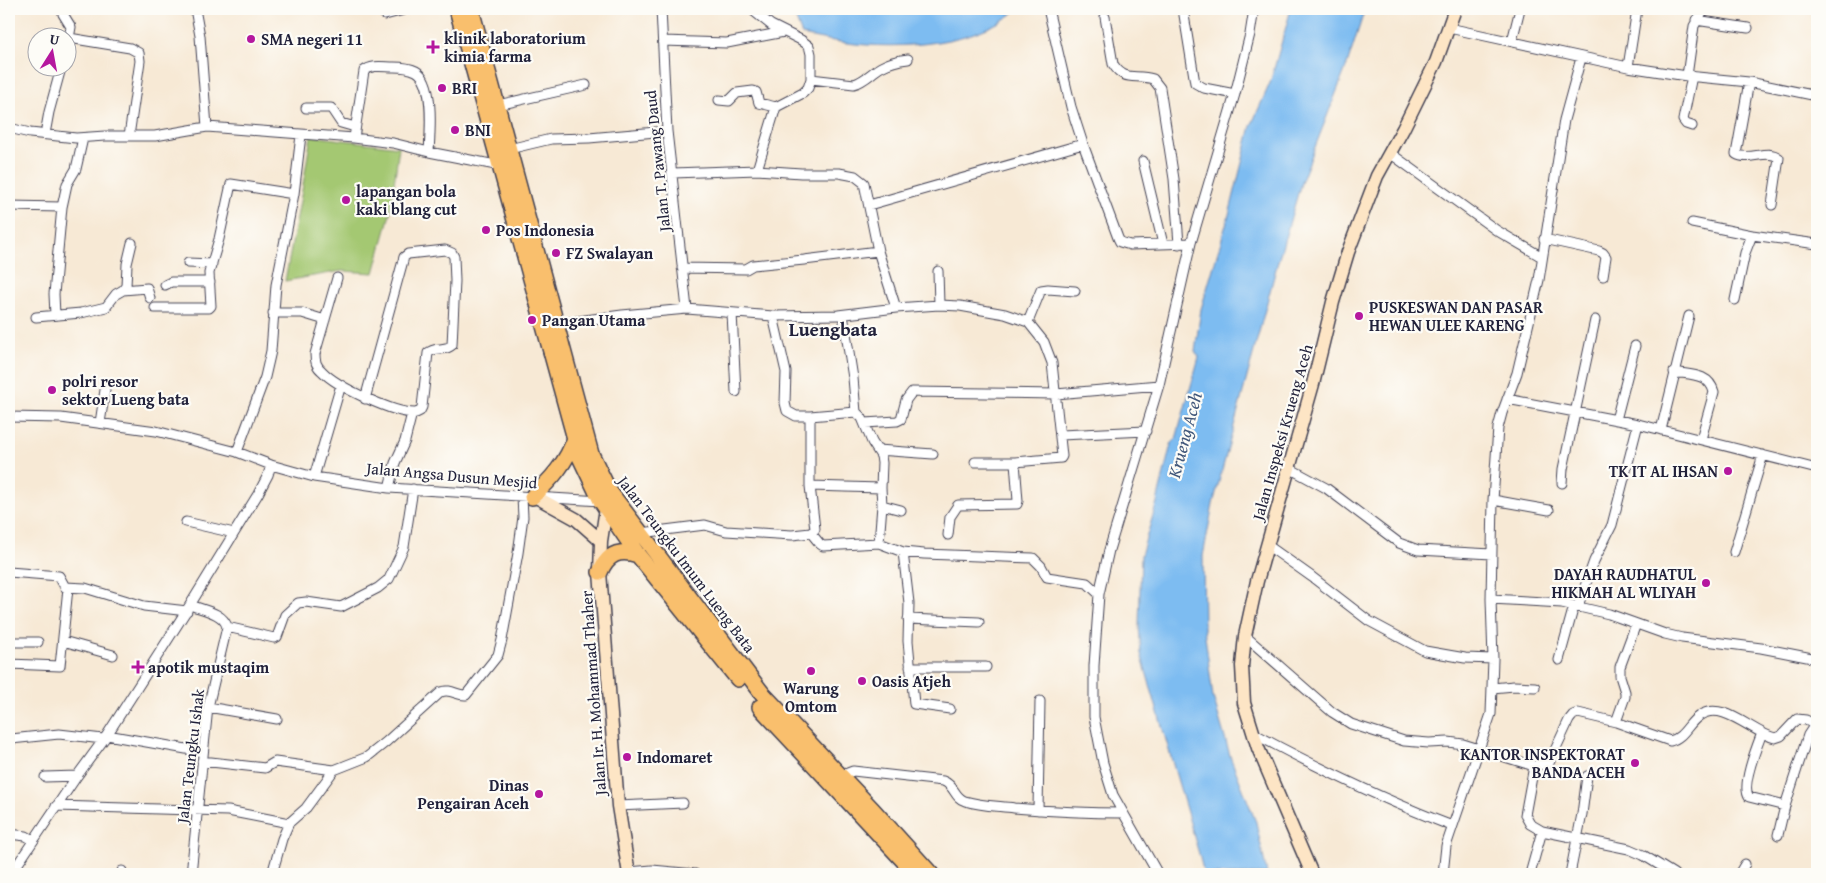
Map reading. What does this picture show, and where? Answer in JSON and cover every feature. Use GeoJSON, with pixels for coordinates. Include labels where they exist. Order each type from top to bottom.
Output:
{"type":"FeatureCollection","features":[{"type":"Feature","properties":{"kind":"highway","name":"Jalan Teungku Imum Lueng Bata"},"geometry":{"type":"LineString","coordinates":[[457,9],[501,166],[541,289],[556,324],[592,454],[609,491],[739,672],[760,707],[916,874]]}},
{"type":"Feature","properties":{"kind":"highway","name":"Jalan Teungku Imum Lueng Bata"},"geometry":{"type":"LineString","coordinates":[[471,9],[510,149],[580,457],[603,504],[638,555],[739,672],[872,809],[932,874]]}},
{"type":"Feature","properties":{"kind":"highway"},"geometry":{"type":"LineString","coordinates":[[531,498],[546,485],[560,468],[570,453],[575,438]]}},
{"type":"Feature","properties":{"kind":"highway"},"geometry":{"type":"LineString","coordinates":[[600,572],[610,558],[620,552],[638,555]]}},
{"type":"Feature","properties":{"kind":"street"},"geometry":{"type":"LineString","coordinates":[[63,9],[71,28]]}},
{"type":"Feature","properties":{"kind":"street"},"geometry":{"type":"LineString","coordinates":[[195,9],[200,36],[207,127]]}},
{"type":"Feature","properties":{"kind":"street"},"geometry":{"type":"LineString","coordinates":[[385,15],[408,9]]}},
{"type":"Feature","properties":{"kind":"street","name":"Jalan T. Pawang Daud"},"geometry":{"type":"LineString","coordinates":[[661,9],[667,131],[687,309]]}},
{"type":"Feature","properties":{"kind":"street"},"geometry":{"type":"LineString","coordinates":[[1048,9],[1071,107],[1082,144],[1120,242],[1130,245],[1191,243]]}},
{"type":"Feature","properties":{"kind":"street"},"geometry":{"type":"LineString","coordinates":[[1184,9],[1194,83],[1204,88],[1235,94]]}},
{"type":"Feature","properties":{"kind":"street"},"geometry":{"type":"LineString","coordinates":[[1158,874],[1113,795],[1102,763],[1094,717],[1094,666],[1099,594],[1109,550],[1159,385],[1191,243],[1235,94],[1250,34],[1254,9]]}},
{"type":"Feature","properties":{"kind":"street","name":"Jalan Inspeksi Krueng Aceh"},"geometry":{"type":"LineString","coordinates":[[1312,874],[1258,748],[1244,703],[1242,666],[1245,636],[1256,581],[1348,252],[1377,176],[1436,62],[1455,9]]}},
{"type":"Feature","properties":{"kind":"street"},"geometry":{"type":"LineString","coordinates":[[1512,41],[1520,9]]}},
{"type":"Feature","properties":{"kind":"street"},"geometry":{"type":"LineString","coordinates":[[1628,67],[1637,9]]}},
{"type":"Feature","properties":{"kind":"street"},"geometry":{"type":"LineString","coordinates":[[1692,126],[1684,122],[1683,118],[1696,20],[1704,9]]}},
{"type":"Feature","properties":{"kind":"street"},"geometry":{"type":"LineString","coordinates":[[719,100],[729,102],[738,93],[754,91],[759,103],[776,107],[806,91],[811,79],[811,54],[809,46],[771,25],[754,10]]}},
{"type":"Feature","properties":{"kind":"street"},"geometry":{"type":"LineString","coordinates":[[1105,17],[1113,64],[1117,70],[1126,76],[1153,79],[1160,88],[1174,179],[1179,244]]}},
{"type":"Feature","properties":{"kind":"street"},"geometry":{"type":"LineString","coordinates":[[1696,20],[1748,28]]}},
{"type":"Feature","properties":{"kind":"street"},"geometry":{"type":"LineString","coordinates":[[1449,28],[1628,67],[1749,82],[1817,96]]}},
{"type":"Feature","properties":{"kind":"street"},"geometry":{"type":"LineString","coordinates":[[663,41],[727,43],[784,32]]}},
{"type":"Feature","properties":{"kind":"street"},"geometry":{"type":"LineString","coordinates":[[78,42],[130,48],[138,53],[140,61],[129,136]]}},
{"type":"Feature","properties":{"kind":"street"},"geometry":{"type":"LineString","coordinates":[[811,79],[854,84],[860,82],[882,66],[908,58]]}},
{"type":"Feature","properties":{"kind":"street"},"geometry":{"type":"LineString","coordinates":[[1443,874],[1446,846],[1452,826],[1491,714],[1493,500],[1498,428],[1517,373],[1539,280],[1564,120],[1581,58]]}},
{"type":"Feature","properties":{"kind":"street"},"geometry":{"type":"LineString","coordinates":[[354,138],[364,70],[379,66],[412,69],[417,71],[424,79],[429,103],[429,152]]}},
{"type":"Feature","properties":{"kind":"street"},"geometry":{"type":"LineString","coordinates":[[45,134],[58,78]]}},
{"type":"Feature","properties":{"kind":"street"},"geometry":{"type":"LineString","coordinates":[[1749,82],[1736,154],[1751,157],[1774,155],[1779,158],[1772,205]]}},
{"type":"Feature","properties":{"kind":"street"},"geometry":{"type":"LineString","coordinates":[[498,106],[586,85]]}},
{"type":"Feature","properties":{"kind":"street"},"geometry":{"type":"LineString","coordinates":[[757,170],[776,107]]}},
{"type":"Feature","properties":{"kind":"street"},"geometry":{"type":"LineString","coordinates":[[306,108],[331,108],[341,124],[355,127]]}},
{"type":"Feature","properties":{"kind":"street"},"geometry":{"type":"LineString","coordinates":[[9,128],[67,138],[167,135],[207,127],[354,138],[393,143],[501,166]]}},
{"type":"Feature","properties":{"kind":"street"},"geometry":{"type":"LineString","coordinates":[[510,149],[551,139],[589,138],[667,131]]}},
{"type":"Feature","properties":{"kind":"street"},"geometry":{"type":"LineString","coordinates":[[237,452],[265,377],[271,351],[276,285],[294,194],[300,135]]}},
{"type":"Feature","properties":{"kind":"street"},"geometry":{"type":"LineString","coordinates":[[55,315],[54,294],[62,207],[67,184],[76,169],[83,138]]}},
{"type":"Feature","properties":{"kind":"street"},"geometry":{"type":"LineString","coordinates":[[869,205],[1082,144]]}},
{"type":"Feature","properties":{"kind":"street"},"geometry":{"type":"LineString","coordinates":[[1390,153],[1496,230],[1542,257]]}},
{"type":"Feature","properties":{"kind":"street"},"geometry":{"type":"LineString","coordinates":[[1143,161],[1162,244]]}},
{"type":"Feature","properties":{"kind":"street"},"geometry":{"type":"LineString","coordinates":[[673,173],[757,170],[855,176],[864,182],[878,251],[896,308]]}},
{"type":"Feature","properties":{"kind":"street"},"geometry":{"type":"LineString","coordinates":[[155,308],[209,308],[211,306],[209,273],[231,184],[294,194]]}},
{"type":"Feature","properties":{"kind":"street"},"geometry":{"type":"LineString","coordinates":[[9,206],[62,207]]}},
{"type":"Feature","properties":{"kind":"street"},"geometry":{"type":"LineString","coordinates":[[1692,223],[1752,235],[1817,244]]}},
{"type":"Feature","properties":{"kind":"street"},"geometry":{"type":"LineString","coordinates":[[1735,300],[1745,253],[1752,235]]}},
{"type":"Feature","properties":{"kind":"street"},"geometry":{"type":"LineString","coordinates":[[1544,239],[1603,253],[1606,257],[1603,276]]}},
{"type":"Feature","properties":{"kind":"street"},"geometry":{"type":"LineString","coordinates":[[123,290],[126,286],[127,264],[132,243]]}},
{"type":"Feature","properties":{"kind":"street"},"geometry":{"type":"LineString","coordinates":[[337,278],[315,354],[315,363],[322,372],[365,399],[412,413],[420,411],[422,407],[428,353],[434,349],[448,348],[452,345],[455,281],[454,257],[445,250],[408,254],[404,257],[365,399]]}},
{"type":"Feature","properties":{"kind":"street"},"geometry":{"type":"LineString","coordinates":[[682,268],[746,269],[753,264],[878,251]]}},
{"type":"Feature","properties":{"kind":"street"},"geometry":{"type":"LineString","coordinates":[[188,263],[212,264]]}},
{"type":"Feature","properties":{"kind":"street"},"geometry":{"type":"LineString","coordinates":[[938,271],[939,305]]}},
{"type":"Feature","properties":{"kind":"street"},"geometry":{"type":"LineString","coordinates":[[165,286],[171,282],[190,280],[210,282]]}},
{"type":"Feature","properties":{"kind":"street"},"geometry":{"type":"LineString","coordinates":[[36,317],[81,313],[103,308],[108,306],[116,294],[123,290],[147,288],[150,298]]}},
{"type":"Feature","properties":{"kind":"street"},"geometry":{"type":"LineString","coordinates":[[1028,322],[1041,290],[1075,291]]}},
{"type":"Feature","properties":{"kind":"street"},"geometry":{"type":"LineString","coordinates":[[556,324],[687,309],[773,316],[843,314],[939,305],[981,309],[1028,322],[1044,342],[1052,363],[1063,455],[1060,458],[1015,462],[975,462]]}},
{"type":"Feature","properties":{"kind":"street"},"geometry":{"type":"LineString","coordinates":[[732,312],[736,392]]}},
{"type":"Feature","properties":{"kind":"street"},"geometry":{"type":"LineString","coordinates":[[273,313],[302,313],[325,320]]}},
{"type":"Feature","properties":{"kind":"street"},"geometry":{"type":"LineString","coordinates":[[843,314],[856,412],[865,423],[882,462],[882,506],[879,543]]}},
{"type":"Feature","properties":{"kind":"street"},"geometry":{"type":"LineString","coordinates":[[773,316],[786,372],[785,403],[787,412],[796,416],[856,412]]}},
{"type":"Feature","properties":{"kind":"street"},"geometry":{"type":"LineString","coordinates":[[1661,430],[1689,316]]}},
{"type":"Feature","properties":{"kind":"street"},"geometry":{"type":"LineString","coordinates":[[1562,483],[1563,469],[1595,320]]}},
{"type":"Feature","properties":{"kind":"street"},"geometry":{"type":"LineString","coordinates":[[1616,420],[1634,346]]}},
{"type":"Feature","properties":{"kind":"street"},"geometry":{"type":"LineString","coordinates":[[1674,372],[1704,378],[1713,386],[1714,392],[1701,439]]}},
{"type":"Feature","properties":{"kind":"street"},"geometry":{"type":"LineString","coordinates":[[314,477],[341,385]]}},
{"type":"Feature","properties":{"kind":"street"},"geometry":{"type":"LineString","coordinates":[[865,423],[901,420],[906,400],[912,392],[1056,394],[1159,385]]}},
{"type":"Feature","properties":{"kind":"street"},"geometry":{"type":"LineString","coordinates":[[100,423],[105,390]]}},
{"type":"Feature","properties":{"kind":"street"},"geometry":{"type":"LineString","coordinates":[[1507,399],[1638,424],[1817,469]]}},
{"type":"Feature","properties":{"kind":"street"},"geometry":{"type":"LineString","coordinates":[[389,488],[395,463],[405,441],[412,413]]}},
{"type":"Feature","properties":{"kind":"street"},"geometry":{"type":"LineString","coordinates":[[641,533],[705,525],[726,531],[792,535],[811,533],[815,529],[810,486],[810,416]]}},
{"type":"Feature","properties":{"kind":"street","name":"Jalan Angsa Dusun Mesjid"},"geometry":{"type":"LineString","coordinates":[[9,417],[52,418],[156,432],[237,452],[271,465],[314,477],[389,488],[603,504]]}},
{"type":"Feature","properties":{"kind":"street"},"geometry":{"type":"LineString","coordinates":[[1559,660],[1576,606],[1594,561],[1612,525],[1638,424]]}},
{"type":"Feature","properties":{"kind":"street"},"geometry":{"type":"LineString","coordinates":[[1061,435],[1146,431]]}},
{"type":"Feature","properties":{"kind":"street"},"geometry":{"type":"LineString","coordinates":[[878,450],[933,454]]}},
{"type":"Feature","properties":{"kind":"street"},"geometry":{"type":"LineString","coordinates":[[1734,552],[1763,455]]}},
{"type":"Feature","properties":{"kind":"street"},"geometry":{"type":"LineString","coordinates":[[948,535],[950,517],[958,505],[1017,504],[1015,462]]}},
{"type":"Feature","properties":{"kind":"street"},"geometry":{"type":"LineString","coordinates":[[10,874],[105,737],[189,608],[265,481],[271,465]]}},
{"type":"Feature","properties":{"kind":"street"},"geometry":{"type":"LineString","coordinates":[[1289,468],[1326,488],[1408,548],[1492,554]]}},
{"type":"Feature","properties":{"kind":"street"},"geometry":{"type":"LineString","coordinates":[[810,486],[881,488]]}},
{"type":"Feature","properties":{"kind":"street"},"geometry":{"type":"LineString","coordinates":[[9,572],[59,576],[63,585],[68,588],[85,588],[144,606],[189,608],[220,616],[225,620],[227,627],[274,638],[278,637],[285,615],[298,603],[306,602],[341,607],[378,588],[389,578],[401,554],[413,489]]}},
{"type":"Feature","properties":{"kind":"street"},"geometry":{"type":"LineString","coordinates":[[10,739],[59,734],[105,737],[265,768],[275,762],[334,770],[367,757],[441,692],[449,690],[466,695],[498,655],[518,554],[522,516],[531,498],[576,519],[601,540]]}},
{"type":"Feature","properties":{"kind":"street"},"geometry":{"type":"LineString","coordinates":[[1493,500],[1549,510]]}},
{"type":"Feature","properties":{"kind":"street","name":"Jalan Ir. H. Mohammad Thaher"},"geometry":{"type":"LineString","coordinates":[[603,504],[600,572],[618,806],[629,873]]}},
{"type":"Feature","properties":{"kind":"street"},"geometry":{"type":"LineString","coordinates":[[882,506],[901,510]]}},
{"type":"Feature","properties":{"kind":"street"},"geometry":{"type":"LineString","coordinates":[[186,522],[234,533]]}},
{"type":"Feature","properties":{"kind":"street"},"geometry":{"type":"LineString","coordinates":[[811,533],[823,546],[879,543],[903,552],[945,556],[1033,558],[1041,566],[1047,577],[1081,581],[1087,583],[1099,594]]}},
{"type":"Feature","properties":{"kind":"street"},"geometry":{"type":"LineString","coordinates":[[1267,545],[1369,620],[1426,651],[1465,658],[1493,659]]}},
{"type":"Feature","properties":{"kind":"street"},"geometry":{"type":"LineString","coordinates":[[903,552],[909,603],[910,667],[914,704],[950,710]]}},
{"type":"Feature","properties":{"kind":"street"},"geometry":{"type":"LineString","coordinates":[[9,664],[60,666],[68,588]]}},
{"type":"Feature","properties":{"kind":"street"},"geometry":{"type":"LineString","coordinates":[[1491,599],[1562,603],[1609,614],[1682,638],[1761,648],[1817,659]]}},
{"type":"Feature","properties":{"kind":"street"},"geometry":{"type":"LineString","coordinates":[[908,618],[979,622]]}},
{"type":"Feature","properties":{"kind":"street"},"geometry":{"type":"LineString","coordinates":[[1616,722],[1622,711],[1625,692],[1620,676],[1620,667],[1636,624]]}},
{"type":"Feature","properties":{"kind":"street","name":"Jalan Teungku Ishak"},"geometry":{"type":"LineString","coordinates":[[191,874],[208,707],[227,627]]}},
{"type":"Feature","properties":{"kind":"street"},"geometry":{"type":"LineString","coordinates":[[1245,636],[1332,712],[1351,724],[1404,741],[1448,742],[1480,749],[1534,766],[1549,763],[1564,728],[1573,715],[1578,712],[1616,722],[1670,741],[1678,738],[1701,714],[1720,711],[1771,738],[1778,738],[1796,720],[1800,718],[1806,720],[1817,727],[1808,735],[1785,806],[1778,835]]}},
{"type":"Feature","properties":{"kind":"street"},"geometry":{"type":"LineString","coordinates":[[63,641],[113,654]]}},
{"type":"Feature","properties":{"kind":"street"},"geometry":{"type":"LineString","coordinates":[[9,642],[38,642]]}},
{"type":"Feature","properties":{"kind":"street"},"geometry":{"type":"LineString","coordinates":[[910,667],[986,667]]}},
{"type":"Feature","properties":{"kind":"street"},"geometry":{"type":"LineString","coordinates":[[1492,688],[1535,687]]}},
{"type":"Feature","properties":{"kind":"street"},"geometry":{"type":"LineString","coordinates":[[1038,810],[1040,701]]}},
{"type":"Feature","properties":{"kind":"street"},"geometry":{"type":"LineString","coordinates":[[208,707],[277,719]]}},
{"type":"Feature","properties":{"kind":"street"},"geometry":{"type":"LineString","coordinates":[[1253,733],[1396,804],[1452,826]]}},
{"type":"Feature","properties":{"kind":"street"},"geometry":{"type":"LineString","coordinates":[[1762,733],[1750,771],[1746,788],[1747,794],[1749,797],[1785,806]]}},
{"type":"Feature","properties":{"kind":"street"},"geometry":{"type":"LineString","coordinates":[[1534,766],[1525,815],[1530,824],[1542,831],[1629,849],[1643,854],[1674,874]]}},
{"type":"Feature","properties":{"kind":"street"},"geometry":{"type":"LineString","coordinates":[[272,874],[282,839],[289,823],[306,808],[334,770]]}},
{"type":"Feature","properties":{"kind":"street"},"geometry":{"type":"LineString","coordinates":[[840,776],[853,771],[944,781],[951,785],[956,795],[962,801],[990,806],[1123,813]]}},
{"type":"Feature","properties":{"kind":"street"},"geometry":{"type":"LineString","coordinates":[[45,777],[77,776]]}},
{"type":"Feature","properties":{"kind":"street"},"geometry":{"type":"LineString","coordinates":[[1570,874],[1586,776]]}},
{"type":"Feature","properties":{"kind":"street"},"geometry":{"type":"LineString","coordinates":[[618,806],[684,803]]}},
{"type":"Feature","properties":{"kind":"street"},"geometry":{"type":"LineString","coordinates":[[56,806],[228,811],[289,823]]}},
{"type":"Feature","properties":{"kind":"street"},"geometry":{"type":"LineString","coordinates":[[1530,874],[1542,831]]}},
{"type":"Feature","properties":{"kind":"street"},"geometry":{"type":"LineString","coordinates":[[9,834],[26,836],[33,840]]}},
{"type":"Feature","properties":{"kind":"street"},"geometry":{"type":"LineString","coordinates":[[1739,874],[1745,864]]}},
{"type":"Feature","properties":{"kind":"street"},"geometry":{"type":"LineString","coordinates":[[629,873],[652,870],[695,874]]}},
{"type":"Feature","properties":{"kind":"green space","name":"lapangan bola kaki blang cut"},"geometry":{"type":"Polygon","coordinates":[[[311,136],[399,147],[390,214],[374,273],[342,271],[285,281],[311,136]]]}},
{"type":"Feature","properties":{"kind":"water"},"geometry":{"type":"Polygon","coordinates":[[[821,9],[1018,9],[1001,21],[960,37],[937,42],[890,46],[847,43],[802,35],[795,17],[821,9]]]}},
{"type":"Feature","properties":{"kind":"water","name":"Krueng Aceh"},"geometry":{"type":"Polygon","coordinates":[[[1291,9],[1365,9],[1347,65],[1301,183],[1213,504],[1203,556],[1204,628],[1213,697],[1231,759],[1256,822],[1267,874],[1204,874],[1141,654],[1139,626],[1141,555],[1157,502],[1171,444],[1176,439],[1199,357],[1195,351],[1201,309],[1230,211],[1251,126],[1270,83],[1291,9]]]}},
{"type":"Feature","properties":{"kind":"place","name":"SMA negeri 11"},"geometry":{"type":"Point","coordinates":[251,39]}},
{"type":"Feature","properties":{"kind":"place","name":"klinik laboratorium kimia farma"},"geometry":{"type":"Point","coordinates":[433,47]}},
{"type":"Feature","properties":{"kind":"place","name":"BRI"},"geometry":{"type":"Point","coordinates":[442,88]}},
{"type":"Feature","properties":{"kind":"place","name":"BNI"},"geometry":{"type":"Point","coordinates":[455,130]}},
{"type":"Feature","properties":{"kind":"place","name":"lapangan bola kaki blang cut"},"geometry":{"type":"Point","coordinates":[346,200]}},
{"type":"Feature","properties":{"kind":"place","name":"Pos Indonesia"},"geometry":{"type":"Point","coordinates":[486,230]}},
{"type":"Feature","properties":{"kind":"place","name":"FZ Swalayan"},"geometry":{"type":"Point","coordinates":[556,253]}},
{"type":"Feature","properties":{"kind":"place","name":"PUSKESWAN DAN PASAR HEWAN ULEE KARENG"},"geometry":{"type":"Point","coordinates":[1359,316]}},
{"type":"Feature","properties":{"kind":"place","name":"Pangan Utama"},"geometry":{"type":"Point","coordinates":[532,320]}},
{"type":"Feature","properties":{"kind":"place","name":"polri resor sektor Lueng bata"},"geometry":{"type":"Point","coordinates":[52,390]}},
{"type":"Feature","properties":{"kind":"place","name":"TK IT AL IHSAN"},"geometry":{"type":"Point","coordinates":[1728,471]}},
{"type":"Feature","properties":{"kind":"place","name":"DAYAH RAUDHATUL HIKMAH AL WLIYAH"},"geometry":{"type":"Point","coordinates":[1706,583]}},
{"type":"Feature","properties":{"kind":"place","name":"apotik mustaqim"},"geometry":{"type":"Point","coordinates":[138,667]}},
{"type":"Feature","properties":{"kind":"place","name":"Warung Omtom"},"geometry":{"type":"Point","coordinates":[811,671]}},
{"type":"Feature","properties":{"kind":"place","name":"Oasis Atjeh"},"geometry":{"type":"Point","coordinates":[862,681]}},
{"type":"Feature","properties":{"kind":"place","name":"Indomaret"},"geometry":{"type":"Point","coordinates":[627,757]}},
{"type":"Feature","properties":{"kind":"place","name":"KANTOR INSPEKTORAT BANDA ACEH"},"geometry":{"type":"Point","coordinates":[1635,763]}},
{"type":"Feature","properties":{"kind":"place","name":"Dinas Pengairan Aceh"},"geometry":{"type":"Point","coordinates":[539,794]}},
{"type":"Feature","properties":{"kind":"district","name":"Luengbata"},"geometry":{"type":"Point","coordinates":[833,329]}}]}
